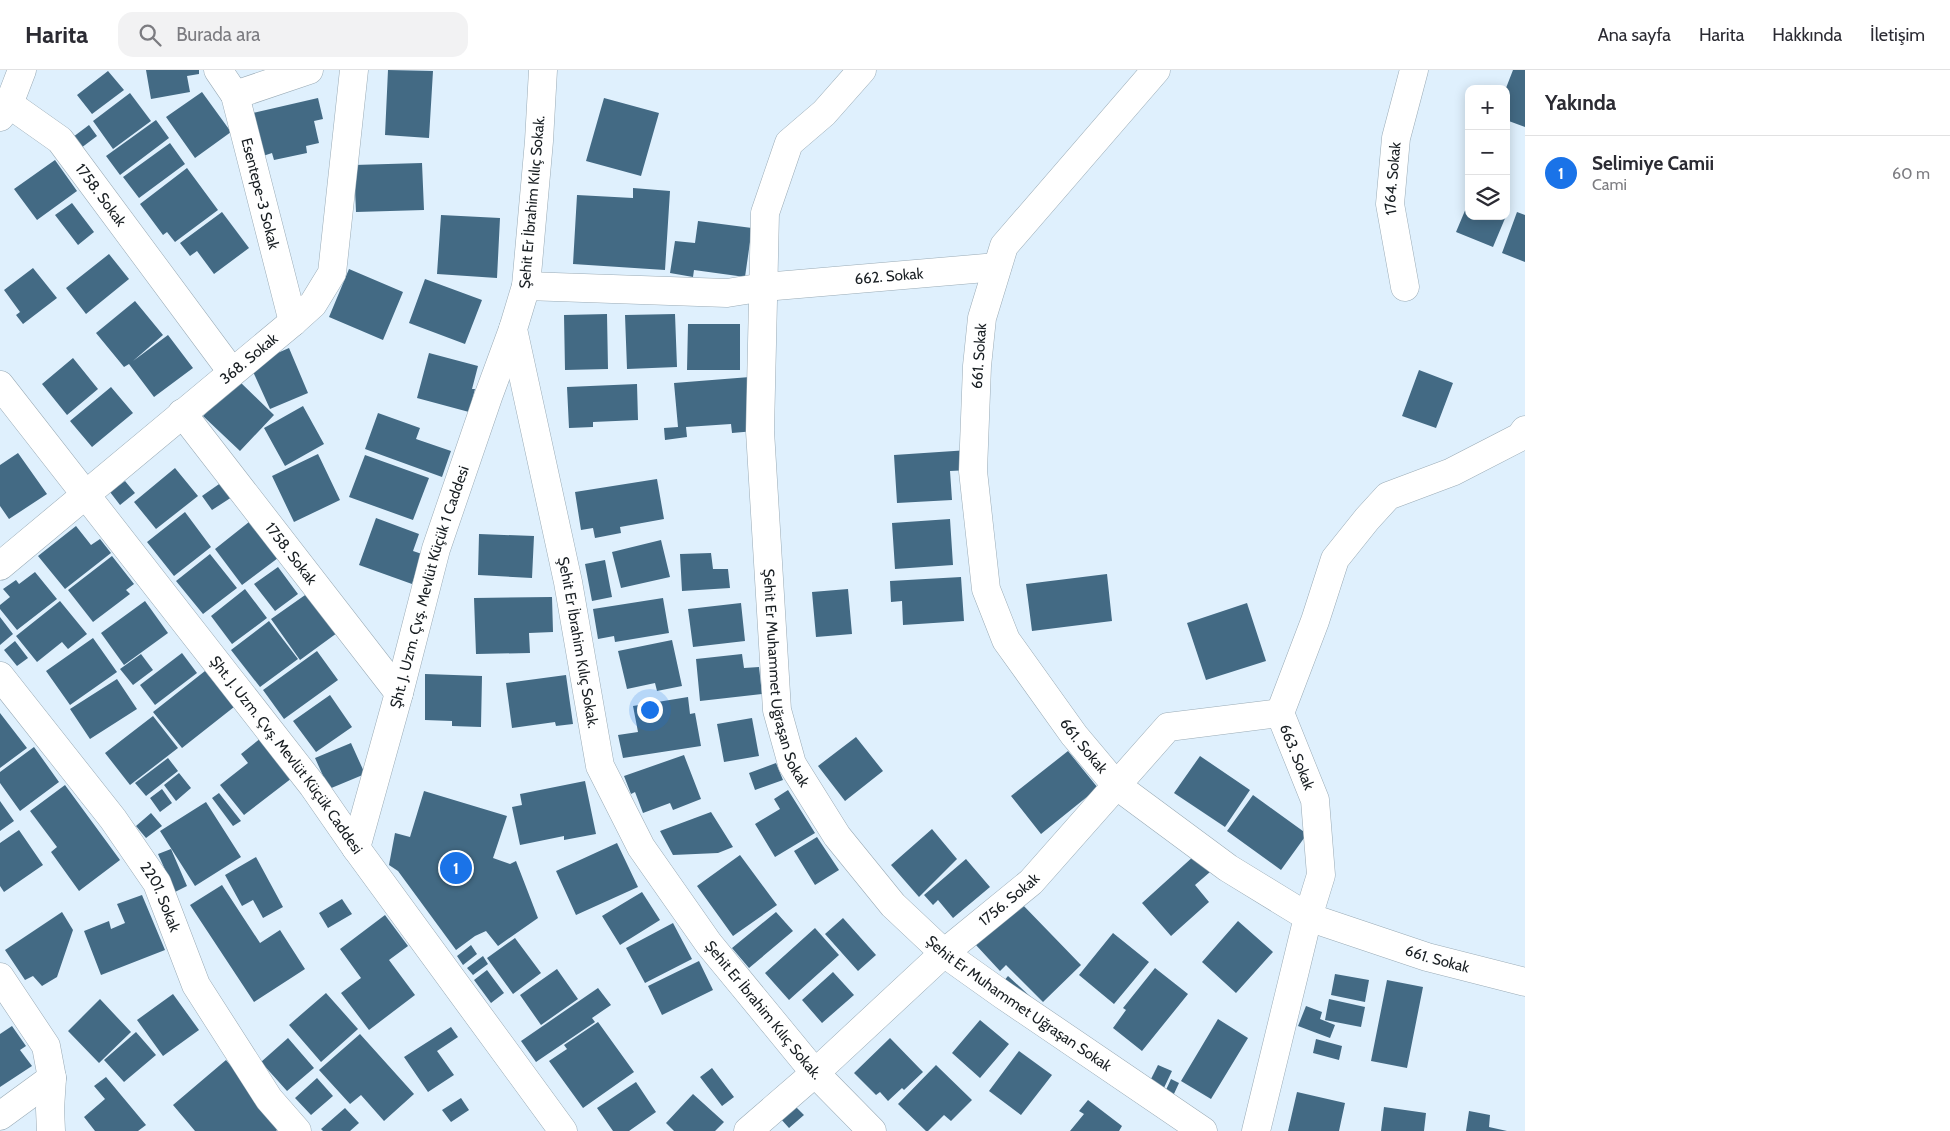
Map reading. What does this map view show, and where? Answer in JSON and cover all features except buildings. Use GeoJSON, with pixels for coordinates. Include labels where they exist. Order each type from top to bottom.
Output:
{"type":"FeatureCollection","features":[{"type":"Feature","properties":{"kind":"street"},"geometry":{"type":"LineString","coordinates":[[5,110],[22,70]]}},
{"type":"Feature","properties":{"kind":"street","name":"Esentepe-3 Sokak"},"geometry":{"type":"LineString","coordinates":[[218,70],[235,94],[293,322]]}},
{"type":"Feature","properties":{"kind":"street"},"geometry":{"type":"LineString","coordinates":[[235,94],[309,70]]}},
{"type":"Feature","properties":{"kind":"street","name":"368. Sokak"},"geometry":{"type":"LineString","coordinates":[[0,566],[313,304],[332,273],[354,70]]}},
{"type":"Feature","properties":{"kind":"street","name":"Şehit Er İbrahim Kılıç Sokak."},"geometry":{"type":"LineString","coordinates":[[543,70],[539,141],[526,286],[513,329],[568,582],[600,766],[640,847],[709,944],[815,1073],[872,1131]]}},
{"type":"Feature","properties":{"kind":"street","name":"Şehit Er Muhammet Uğraşan Sokak"},"geometry":{"type":"LineString","coordinates":[[862,70],[824,113],[790,143],[765,213],[760,431],[777,710],[792,764],[837,836],[893,905],[944,953],[1011,1001],[1203,1131]]}},
{"type":"Feature","properties":{"kind":"street"},"geometry":{"type":"LineString","coordinates":[[997,268],[1004,246],[1156,70]]}},
{"type":"Feature","properties":{"kind":"street","name":"1764. Sokak"},"geometry":{"type":"LineString","coordinates":[[1406,287],[1390,204],[1396,138],[1414,70]]}},
{"type":"Feature","properties":{"kind":"street","name":"1758. Sokak"},"geometry":{"type":"LineString","coordinates":[[5,110],[60,140],[232,372]]}},
{"type":"Feature","properties":{"kind":"street","name":"662. Sokak"},"geometry":{"type":"LineString","coordinates":[[526,286],[727,293],[764,287],[997,268]]}},
{"type":"Feature","properties":{"kind":"street","name":"661. Sokak"},"geometry":{"type":"LineString","coordinates":[[997,268],[982,318],[977,366],[973,470],[986,588],[1006,640],[1074,735],[1116,785],[1228,868],[1308,917],[1427,957],[1525,982]]}},
{"type":"Feature","properties":{"kind":"street","name":"Şht. J. Uzm. Çvş. Mevlüt Küçük 1 Caddesi"},"geometry":{"type":"LineString","coordinates":[[356,848],[400,693],[436,549],[513,329]]}},
{"type":"Feature","properties":{"kind":"street","name":"Şht. J. Uzm. Çvş. Mevlüt Küçük Caddesi"},"geometry":{"type":"LineString","coordinates":[[0,385],[314,786],[356,848],[564,1131]]}},
{"type":"Feature","properties":{"kind":"street","name":"1758. Sokak"},"geometry":{"type":"LineString","coordinates":[[182,413],[400,693]]}},
{"type":"Feature","properties":{"kind":"street","name":"663. Sokak"},"geometry":{"type":"LineString","coordinates":[[1256,1131],[1308,917],[1321,875],[1315,800],[1280,714],[1315,621],[1335,559],[1388,496],[1452,472],[1520,437],[1525,430]]}},
{"type":"Feature","properties":{"kind":"street","name":"2201. Sokak"},"geometry":{"type":"LineString","coordinates":[[0,676],[113,819],[157,883],[196,984],[269,1099],[297,1131]]}},
{"type":"Feature","properties":{"kind":"street","name":"1756. Sokak"},"geometry":{"type":"LineString","coordinates":[[748,1131],[815,1073],[944,953],[1031,882],[1168,727],[1280,714]]}},
{"type":"Feature","properties":{"kind":"street"},"geometry":{"type":"LineString","coordinates":[[0,977],[46,1046],[52,1078],[51,1131]]}},
{"type":"Feature","properties":{"kind":"street"},"geometry":{"type":"LineString","coordinates":[[0,1116],[52,1078]]}},
{"type":"Feature","properties":{"kind":"place","name":"Selimiye Camii"},"geometry":{"type":"Point","coordinates":[456,868]}}]}
